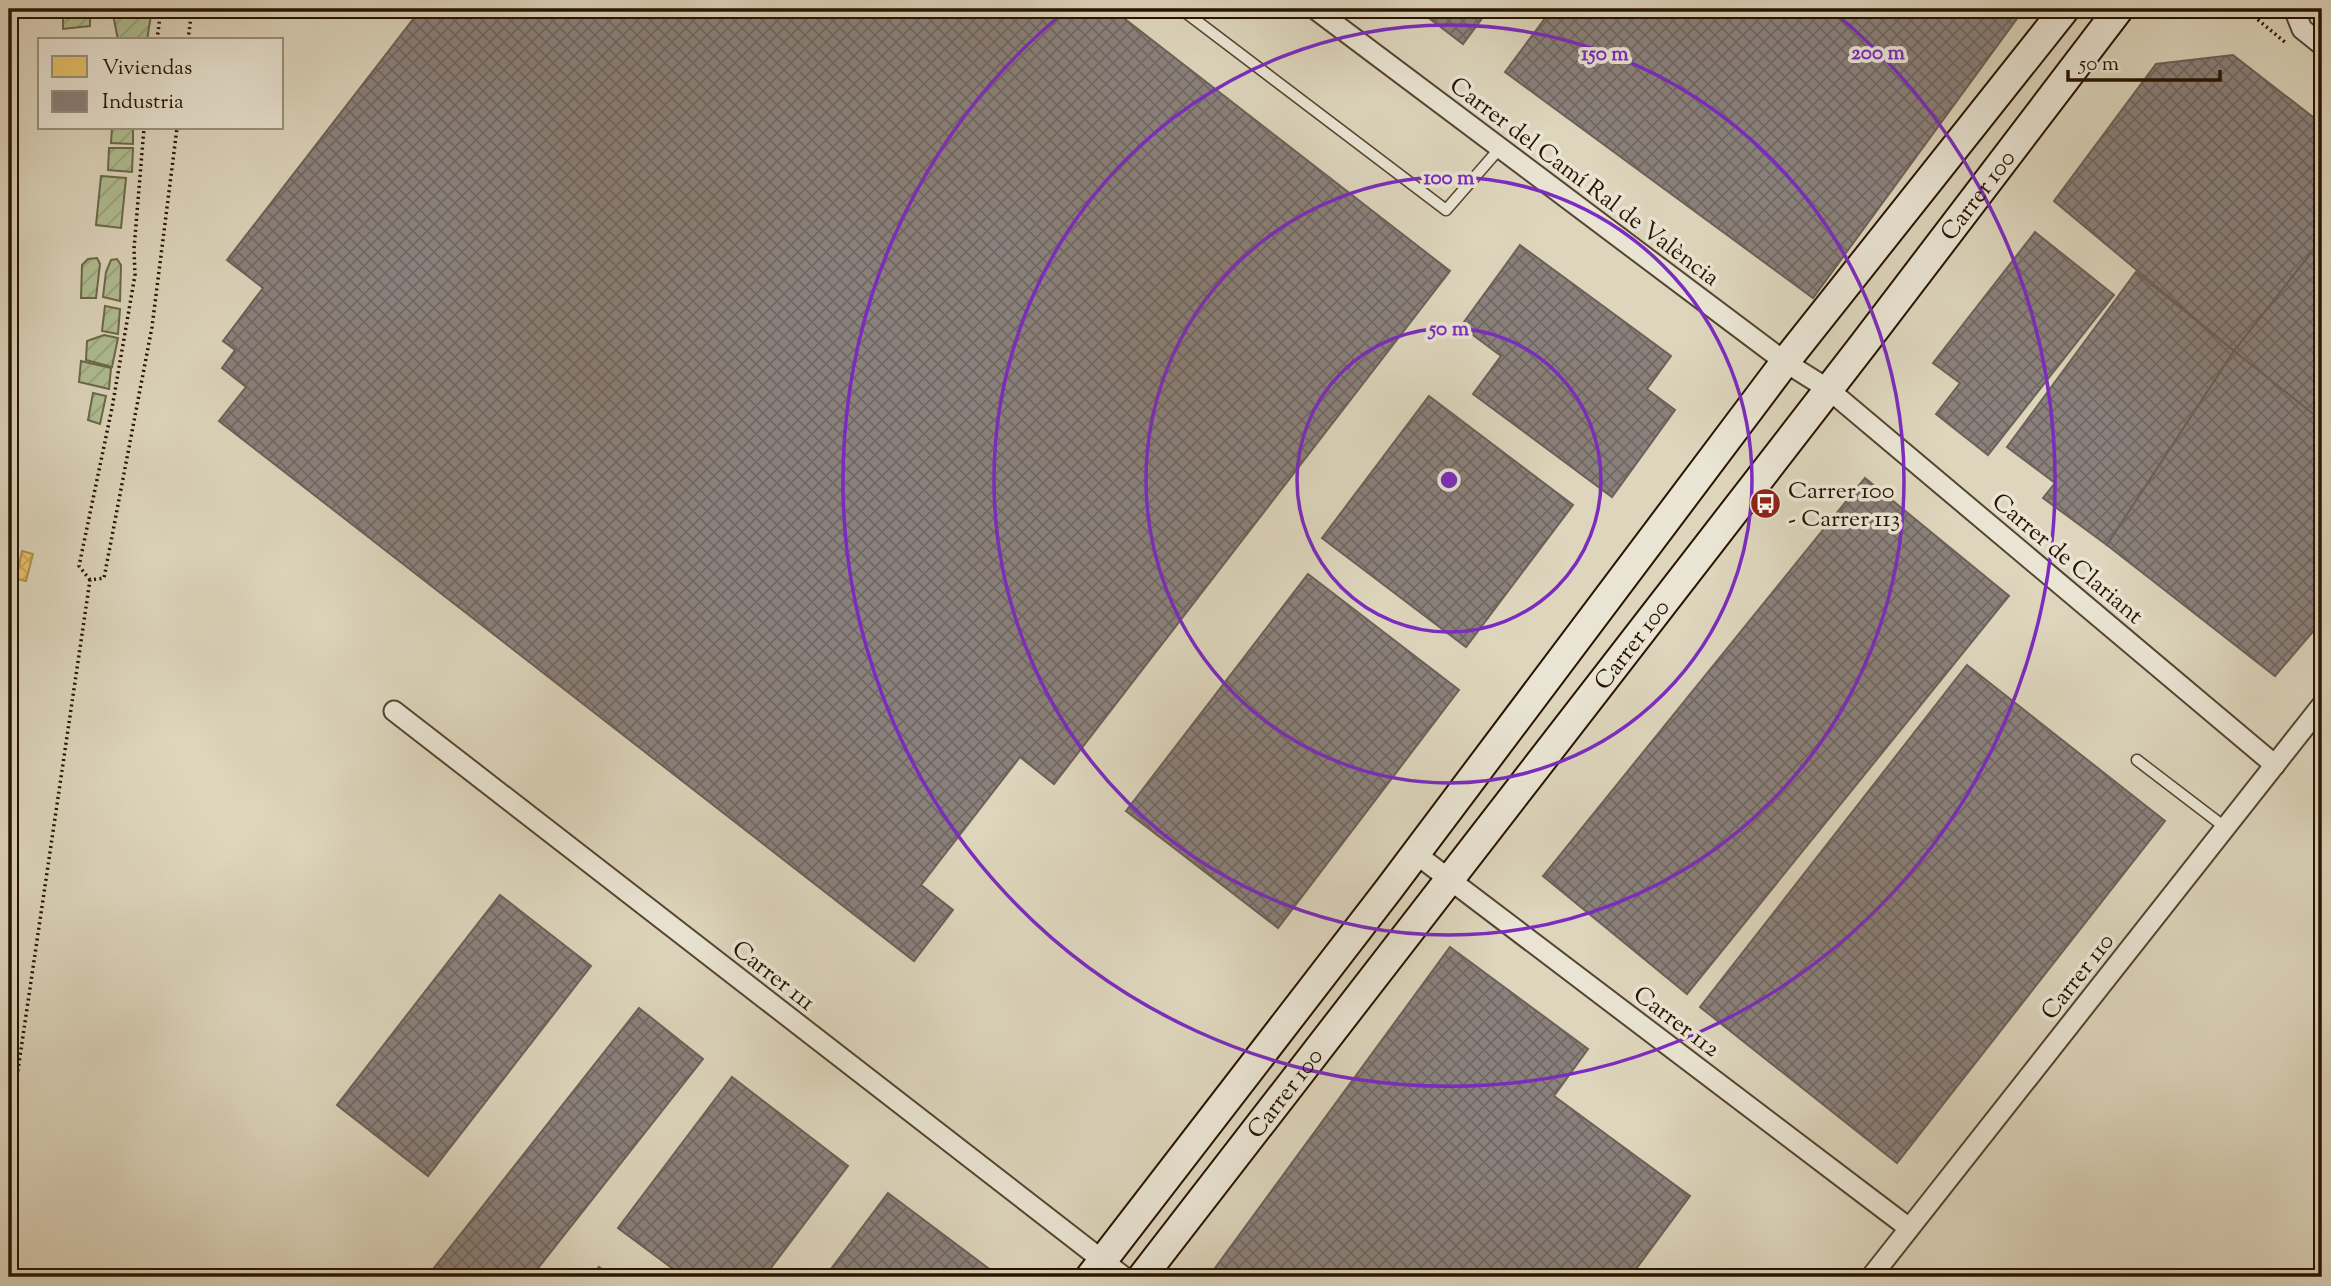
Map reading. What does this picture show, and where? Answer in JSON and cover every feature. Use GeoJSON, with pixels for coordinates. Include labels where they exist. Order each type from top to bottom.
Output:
{"type":"FeatureCollection","features":[{"type":"Feature","properties":{"kind":"street","name":"Carrer del Camí Ral de València"},"geometry":{"type":"LineString","coordinates":[[1315,9],[1784,362],[1828,389]]}},
{"type":"Feature","properties":{"kind":"street","name":"Carrer 100"},"geometry":{"type":"LineString","coordinates":[[1106,1272],[1784,362],[2065,9]]}},
{"type":"Feature","properties":{"kind":"street","name":"Carrer 100"},"geometry":{"type":"LineString","coordinates":[[1142,1277],[2119,9]]}},
{"type":"Feature","properties":{"kind":"street"},"geometry":{"type":"LineString","coordinates":[[2279,9],[2296,15],[2302,29],[2322,45]]}},
{"type":"Feature","properties":{"kind":"street","name":"Carrer de Clariant"},"geometry":{"type":"LineString","coordinates":[[1828,389],[2275,765]]}},
{"type":"Feature","properties":{"kind":"street","name":"Carrer 110"},"geometry":{"type":"LineString","coordinates":[[1871,1277],[2322,705]]}},
{"type":"Feature","properties":{"kind":"street","name":"Carrer 111"},"geometry":{"type":"LineString","coordinates":[[394,711],[1106,1272]]}},
{"type":"Feature","properties":{"kind":"street","name":"Carrer 112"},"geometry":{"type":"LineString","coordinates":[[1416,854],[1909,1228]]}},
{"type":"Feature","properties":{"kind":"lane"},"geometry":{"type":"LineString","coordinates":[[1181,9],[1446,210],[1500,148]]}},
{"type":"Feature","properties":{"kind":"lane"},"geometry":{"type":"LineString","coordinates":[[2137,760],[2226,828]]}},
{"type":"Feature","properties":{"kind":"path"},"geometry":{"type":"LineString","coordinates":[[157,38],[161,9]]}},
{"type":"Feature","properties":{"kind":"path"},"geometry":{"type":"LineString","coordinates":[[188,38],[192,9]]}},
{"type":"Feature","properties":{"kind":"path"},"geometry":{"type":"LineString","coordinates":[[2245,9],[2291,47]]}},
{"type":"Feature","properties":{"kind":"path"},"geometry":{"type":"LineString","coordinates":[[9,1131],[90,580],[79,566],[113,408],[135,275],[134,249],[144,130]]}},
{"type":"Feature","properties":{"kind":"path"},"geometry":{"type":"LineString","coordinates":[[90,580],[104,578],[150,341],[177,130]]}},
{"type":"Feature","properties":{"kind":"green space"},"geometry":{"type":"Polygon","coordinates":[[[63,9],[90,9],[90,26],[63,29],[63,9]]]}},
{"type":"Feature","properties":{"kind":"green space"},"geometry":{"type":"Polygon","coordinates":[[[112,9],[152,9],[147,38],[118,38],[112,9]]]}},
{"type":"Feature","properties":{"kind":"green space"},"geometry":{"type":"Polygon","coordinates":[[[112,130],[133,130],[133,144],[111,143],[112,130]]]}},
{"type":"Feature","properties":{"kind":"green space"},"geometry":{"type":"Polygon","coordinates":[[[109,148],[133,148],[132,172],[108,170],[109,148]]]}},
{"type":"Feature","properties":{"kind":"green space"},"geometry":{"type":"Polygon","coordinates":[[[101,176],[126,178],[121,228],[96,225],[101,176]]]}},
{"type":"Feature","properties":{"kind":"green space"},"geometry":{"type":"Polygon","coordinates":[[[97,258],[100,264],[96,298],[81,298],[82,265],[88,259],[97,258]]]}},
{"type":"Feature","properties":{"kind":"green space"},"geometry":{"type":"Polygon","coordinates":[[[117,259],[121,265],[120,301],[103,297],[106,272],[111,260],[117,259]]]}},
{"type":"Feature","properties":{"kind":"green space"},"geometry":{"type":"Polygon","coordinates":[[[105,306],[120,309],[118,334],[102,331],[105,306]]]}},
{"type":"Feature","properties":{"kind":"green space"},"geometry":{"type":"Polygon","coordinates":[[[104,335],[118,338],[112,367],[86,360],[87,341],[104,335]]]}},
{"type":"Feature","properties":{"kind":"green space"},"geometry":{"type":"Polygon","coordinates":[[[81,361],[111,368],[109,389],[79,382],[81,361]]]}},
{"type":"Feature","properties":{"kind":"green space"},"geometry":{"type":"Polygon","coordinates":[[[93,393],[106,396],[100,424],[88,420],[93,393]]]}},
{"type":"Feature","properties":{"kind":"building: Viviendas"},"geometry":{"type":"Polygon","coordinates":[[[9,9],[19,11],[14,35],[9,34],[9,9]]]}},
{"type":"Feature","properties":{"kind":"building: Viviendas"},"geometry":{"type":"Polygon","coordinates":[[[13,149],[15,169],[9,170],[9,150],[13,149]]]}},
{"type":"Feature","properties":{"kind":"building: Viviendas"},"geometry":{"type":"Polygon","coordinates":[[[9,205],[14,205],[14,228],[9,228],[9,205]]]}},
{"type":"Feature","properties":{"kind":"building: Viviendas"},"geometry":{"type":"Polygon","coordinates":[[[9,477],[18,479],[15,496],[9,495],[9,477]]]}},
{"type":"Feature","properties":{"kind":"building: Viviendas"},"geometry":{"type":"Polygon","coordinates":[[[22,551],[33,554],[26,581],[9,577],[9,564],[19,566],[22,551]]]}},
{"type":"Feature","properties":{"kind":"building: Industria"},"geometry":{"type":"Polygon","coordinates":[[[421,9],[1112,9],[1450,271],[1054,784],[1020,757],[921,885],[953,910],[914,961],[219,421],[246,387],[222,368],[235,350],[223,341],[263,288],[227,260],[421,9]]]}},
{"type":"Feature","properties":{"kind":"building: Industria"},"geometry":{"type":"Polygon","coordinates":[[[1417,9],[1489,9],[1463,44],[1417,9]]]}},
{"type":"Feature","properties":{"kind":"building: Industria"},"geometry":{"type":"Polygon","coordinates":[[[1552,9],[2024,9],[1813,298],[1505,72],[1552,9]]]}},
{"type":"Feature","properties":{"kind":"building: Industria"},"geometry":{"type":"Polygon","coordinates":[[[2233,55],[2322,124],[2322,239],[2234,351],[2054,201],[2156,64],[2233,55]]]}},
{"type":"Feature","properties":{"kind":"building: Industria"},"geometry":{"type":"Polygon","coordinates":[[[2035,232],[2114,295],[1988,455],[1936,414],[1960,383],[1933,363],[2035,232]]]}},
{"type":"Feature","properties":{"kind":"building: Industria"},"geometry":{"type":"Polygon","coordinates":[[[2322,239],[2322,421],[2234,351],[2322,239]]]}},
{"type":"Feature","properties":{"kind":"building: Industria"},"geometry":{"type":"Polygon","coordinates":[[[1520,245],[1671,356],[1647,389],[1675,410],[1612,497],[1473,394],[1501,356],[1461,326],[1520,245]]]}},
{"type":"Feature","properties":{"kind":"building: Industria"},"geometry":{"type":"Polygon","coordinates":[[[2136,272],[2234,351],[2107,545],[2043,498],[2055,483],[2007,447],[2136,272]]]}},
{"type":"Feature","properties":{"kind":"building: Industria"},"geometry":{"type":"Polygon","coordinates":[[[2234,351],[2322,421],[2322,621],[2275,676],[2107,545],[2234,351]]]}},
{"type":"Feature","properties":{"kind":"building: Industria"},"geometry":{"type":"Polygon","coordinates":[[[1429,396],[1573,505],[1466,647],[1322,538],[1429,396]]]}},
{"type":"Feature","properties":{"kind":"building: Industria"},"geometry":{"type":"Polygon","coordinates":[[[1865,478],[2009,596],[1687,994],[1543,876],[1865,478]]]}},
{"type":"Feature","properties":{"kind":"building: Industria"},"geometry":{"type":"Polygon","coordinates":[[[1308,574],[1459,690],[1278,928],[1126,811],[1308,574]]]}},
{"type":"Feature","properties":{"kind":"building: Industria"},"geometry":{"type":"Polygon","coordinates":[[[1967,665],[2165,821],[1897,1163],[1700,1007],[1967,665]]]}},
{"type":"Feature","properties":{"kind":"building: Industria"},"geometry":{"type":"Polygon","coordinates":[[[500,895],[591,966],[428,1176],[337,1105],[500,895]]]}},
{"type":"Feature","properties":{"kind":"building: Industria"},"geometry":{"type":"Polygon","coordinates":[[[1450,947],[1588,1049],[1554,1096],[1690,1196],[1630,1277],[1210,1275],[1450,947]]]}},
{"type":"Feature","properties":{"kind":"building: Industria"},"geometry":{"type":"Polygon","coordinates":[[[639,1008],[703,1059],[531,1277],[436,1277],[430,1273],[639,1008]]]}},
{"type":"Feature","properties":{"kind":"building: Industria"},"geometry":{"type":"Polygon","coordinates":[[[732,1077],[848,1166],[764,1277],[684,1277],[618,1228],[732,1077]]]}},
{"type":"Feature","properties":{"kind":"building: Industria"},"geometry":{"type":"Polygon","coordinates":[[[888,1193],[1000,1277],[825,1277],[888,1193]]]}},
{"type":"Feature","properties":{"kind":"building: Industria"},"geometry":{"type":"Polygon","coordinates":[[[599,1267],[612,1277],[591,1277],[599,1267]]]}},
{"type":"Feature","properties":{"kind":"place","name":"Carrer 100 - Carrer 113"},"geometry":{"type":"Point","coordinates":[1765,504]}}]}
